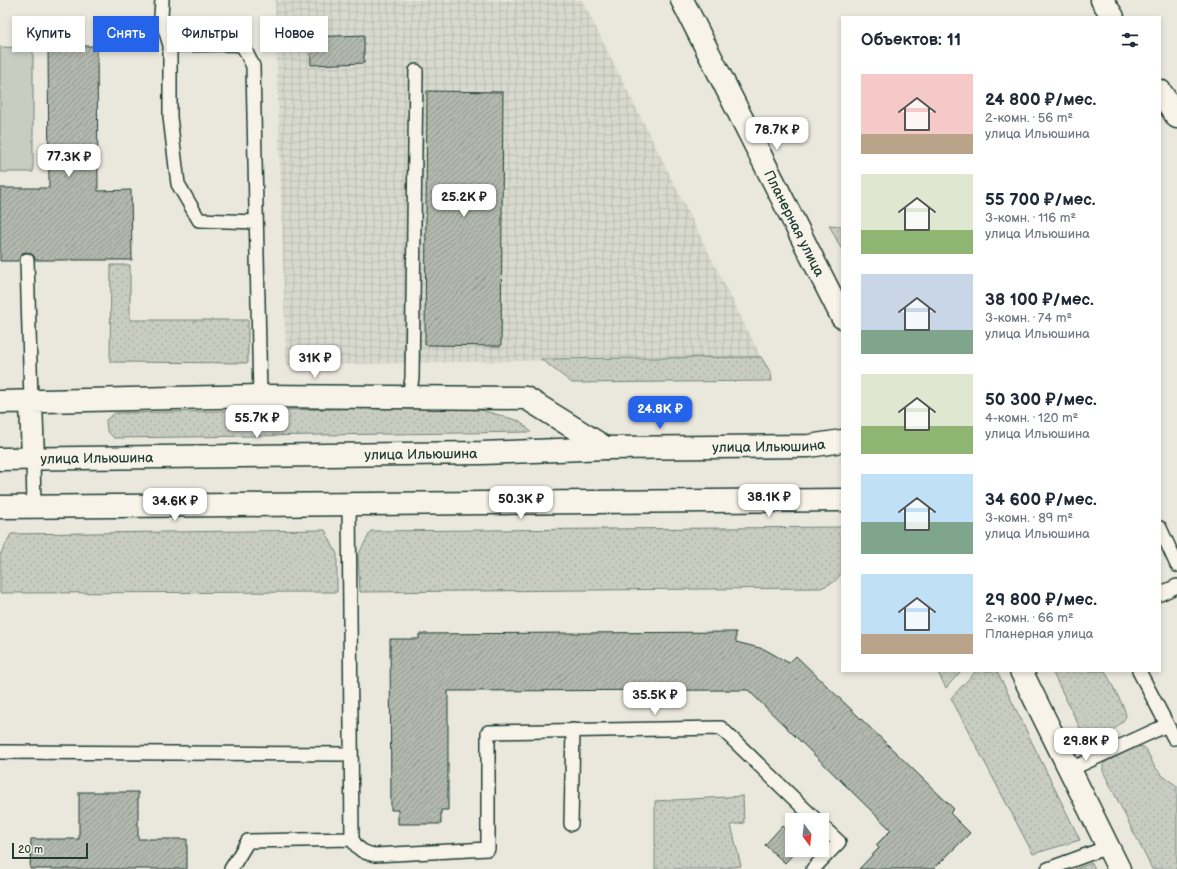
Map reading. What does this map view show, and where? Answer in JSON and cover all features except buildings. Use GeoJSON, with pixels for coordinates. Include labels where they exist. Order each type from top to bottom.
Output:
{"type":"FeatureCollection","features":[{"type":"Feature","properties":{"kind":"main road","name":"Планерная улица"},"geometry":{"type":"LineString","coordinates":[[682,0],[841,315]]}},
{"type":"Feature","properties":{"kind":"main road"},"geometry":{"type":"LineString","coordinates":[[1102,0],[1112,16]]}},
{"type":"Feature","properties":{"kind":"main road"},"geometry":{"type":"LineString","coordinates":[[1161,93],[1177,117]]}},
{"type":"Feature","properties":{"kind":"main road"},"geometry":{"type":"LineString","coordinates":[[0,402],[260,396],[526,398],[606,448]]}},
{"type":"Feature","properties":{"kind":"main road"},"geometry":{"type":"LineString","coordinates":[[31,401],[33,459]]}},
{"type":"Feature","properties":{"kind":"main road","name":"улица Ильюшина"},"geometry":{"type":"LineString","coordinates":[[0,459],[482,453],[606,448],[809,446],[841,441]]}},
{"type":"Feature","properties":{"kind":"main road"},"geometry":{"type":"LineString","coordinates":[[0,507],[841,500]]}},
{"type":"Feature","properties":{"kind":"main road"},"geometry":{"type":"LineString","coordinates":[[1022,672],[1071,769],[1119,869]]}},
{"type":"Feature","properties":{"kind":"lane"},"geometry":{"type":"LineString","coordinates":[[162,0],[161,17],[167,36]]}},
{"type":"Feature","properties":{"kind":"lane"},"geometry":{"type":"LineString","coordinates":[[170,52],[170,117],[178,184],[199,220],[256,222]]}},
{"type":"Feature","properties":{"kind":"lane"},"geometry":{"type":"LineString","coordinates":[[247,52],[253,66],[260,396]]}},
{"type":"Feature","properties":{"kind":"lane"},"geometry":{"type":"LineString","coordinates":[[410,397],[412,378],[416,71]]}},
{"type":"Feature","properties":{"kind":"lane"},"geometry":{"type":"LineString","coordinates":[[27,260],[31,401]]}},
{"type":"Feature","properties":{"kind":"lane"},"geometry":{"type":"LineString","coordinates":[[33,459],[34,507]]}},
{"type":"Feature","properties":{"kind":"lane"},"geometry":{"type":"LineString","coordinates":[[349,503],[352,839],[356,846],[364,853],[375,855],[488,849],[488,732],[721,728],[809,813]]}},
{"type":"Feature","properties":{"kind":"lane"},"geometry":{"type":"LineString","coordinates":[[1161,530],[1177,565]]}},
{"type":"Feature","properties":{"kind":"lane"},"geometry":{"type":"LineString","coordinates":[[1161,594],[1177,586]]}},
{"type":"Feature","properties":{"kind":"lane"},"geometry":{"type":"LineString","coordinates":[[1140,672],[1174,738],[1177,737]]}},
{"type":"Feature","properties":{"kind":"lane"},"geometry":{"type":"LineString","coordinates":[[1071,769],[1167,725]]}},
{"type":"Feature","properties":{"kind":"lane"},"geometry":{"type":"LineString","coordinates":[[571,824],[573,730]]}},
{"type":"Feature","properties":{"kind":"lane"},"geometry":{"type":"LineString","coordinates":[[0,752],[351,754]]}},
{"type":"Feature","properties":{"kind":"lane"},"geometry":{"type":"LineString","coordinates":[[829,833],[839,842],[829,852]]}},
{"type":"Feature","properties":{"kind":"lane"},"geometry":{"type":"LineString","coordinates":[[231,869],[248,841],[352,839]]}},
{"type":"Feature","properties":{"kind":"lane"},"geometry":{"type":"LineString","coordinates":[[1048,869],[1108,847]]}},
{"type":"Feature","properties":{"kind":"lane"},"geometry":{"type":"LineString","coordinates":[[813,869],[825,857]]}},
{"type":"Feature","properties":{"kind":"shaded area"},"geometry":{"type":"Polygon","coordinates":[[[275,0],[582,0],[761,357],[286,365],[277,52],[328,52],[328,16],[275,16],[275,0]]]}},
{"type":"Feature","properties":{"kind":"shaded area"},"geometry":{"type":"Polygon","coordinates":[[[0,47],[12,47],[12,52],[33,52],[33,172],[0,172],[0,47]]]}},
{"type":"Feature","properties":{"kind":"shaded area"},"geometry":{"type":"Polygon","coordinates":[[[829,225],[841,226],[841,248],[829,225]]]}},
{"type":"Feature","properties":{"kind":"shaded area"},"geometry":{"type":"Polygon","coordinates":[[[111,265],[130,265],[130,320],[248,320],[248,363],[110,362],[111,265]]]}},
{"type":"Feature","properties":{"kind":"shaded area"},"geometry":{"type":"Polygon","coordinates":[[[761,357],[771,373],[772,381],[572,383],[541,359],[761,357]]]}},
{"type":"Feature","properties":{"kind":"shaded area"},"geometry":{"type":"Polygon","coordinates":[[[437,407],[481,410],[520,421],[531,432],[114,438],[107,431],[106,420],[115,413],[437,407]]]}},
{"type":"Feature","properties":{"kind":"shaded area"},"geometry":{"type":"Polygon","coordinates":[[[841,527],[841,574],[834,582],[821,588],[360,592],[358,555],[371,531],[841,527]]]}},
{"type":"Feature","properties":{"kind":"shaded area"},"geometry":{"type":"Polygon","coordinates":[[[325,530],[337,554],[337,592],[0,593],[0,555],[11,534],[325,530]]]}},
{"type":"Feature","properties":{"kind":"shaded area"},"geometry":{"type":"Polygon","coordinates":[[[938,672],[960,672],[946,688],[938,672]]]}},
{"type":"Feature","properties":{"kind":"shaded area"},"geometry":{"type":"Polygon","coordinates":[[[975,672],[997,672],[1080,840],[1033,854],[951,698],[975,672]]]}},
{"type":"Feature","properties":{"kind":"shaded area"},"geometry":{"type":"Polygon","coordinates":[[[1052,672],[1106,672],[1124,708],[1126,716],[1123,721],[1113,730],[1094,736],[1083,734],[1052,672]]]}},
{"type":"Feature","properties":{"kind":"shaded area"},"geometry":{"type":"Polygon","coordinates":[[[1137,746],[1146,749],[1154,766],[1163,776],[1177,786],[1177,869],[1152,869],[1103,771],[1103,765],[1105,762],[1137,746]]]}},
{"type":"Feature","properties":{"kind":"shaded area"},"geometry":{"type":"Polygon","coordinates":[[[743,796],[744,823],[731,825],[741,866],[717,869],[655,869],[655,801],[743,796]]]}},
{"type":"Feature","properties":{"kind":"shaded area"},"geometry":{"type":"Polygon","coordinates":[[[1092,863],[1095,869],[1075,869],[1092,863]]]}}]}
